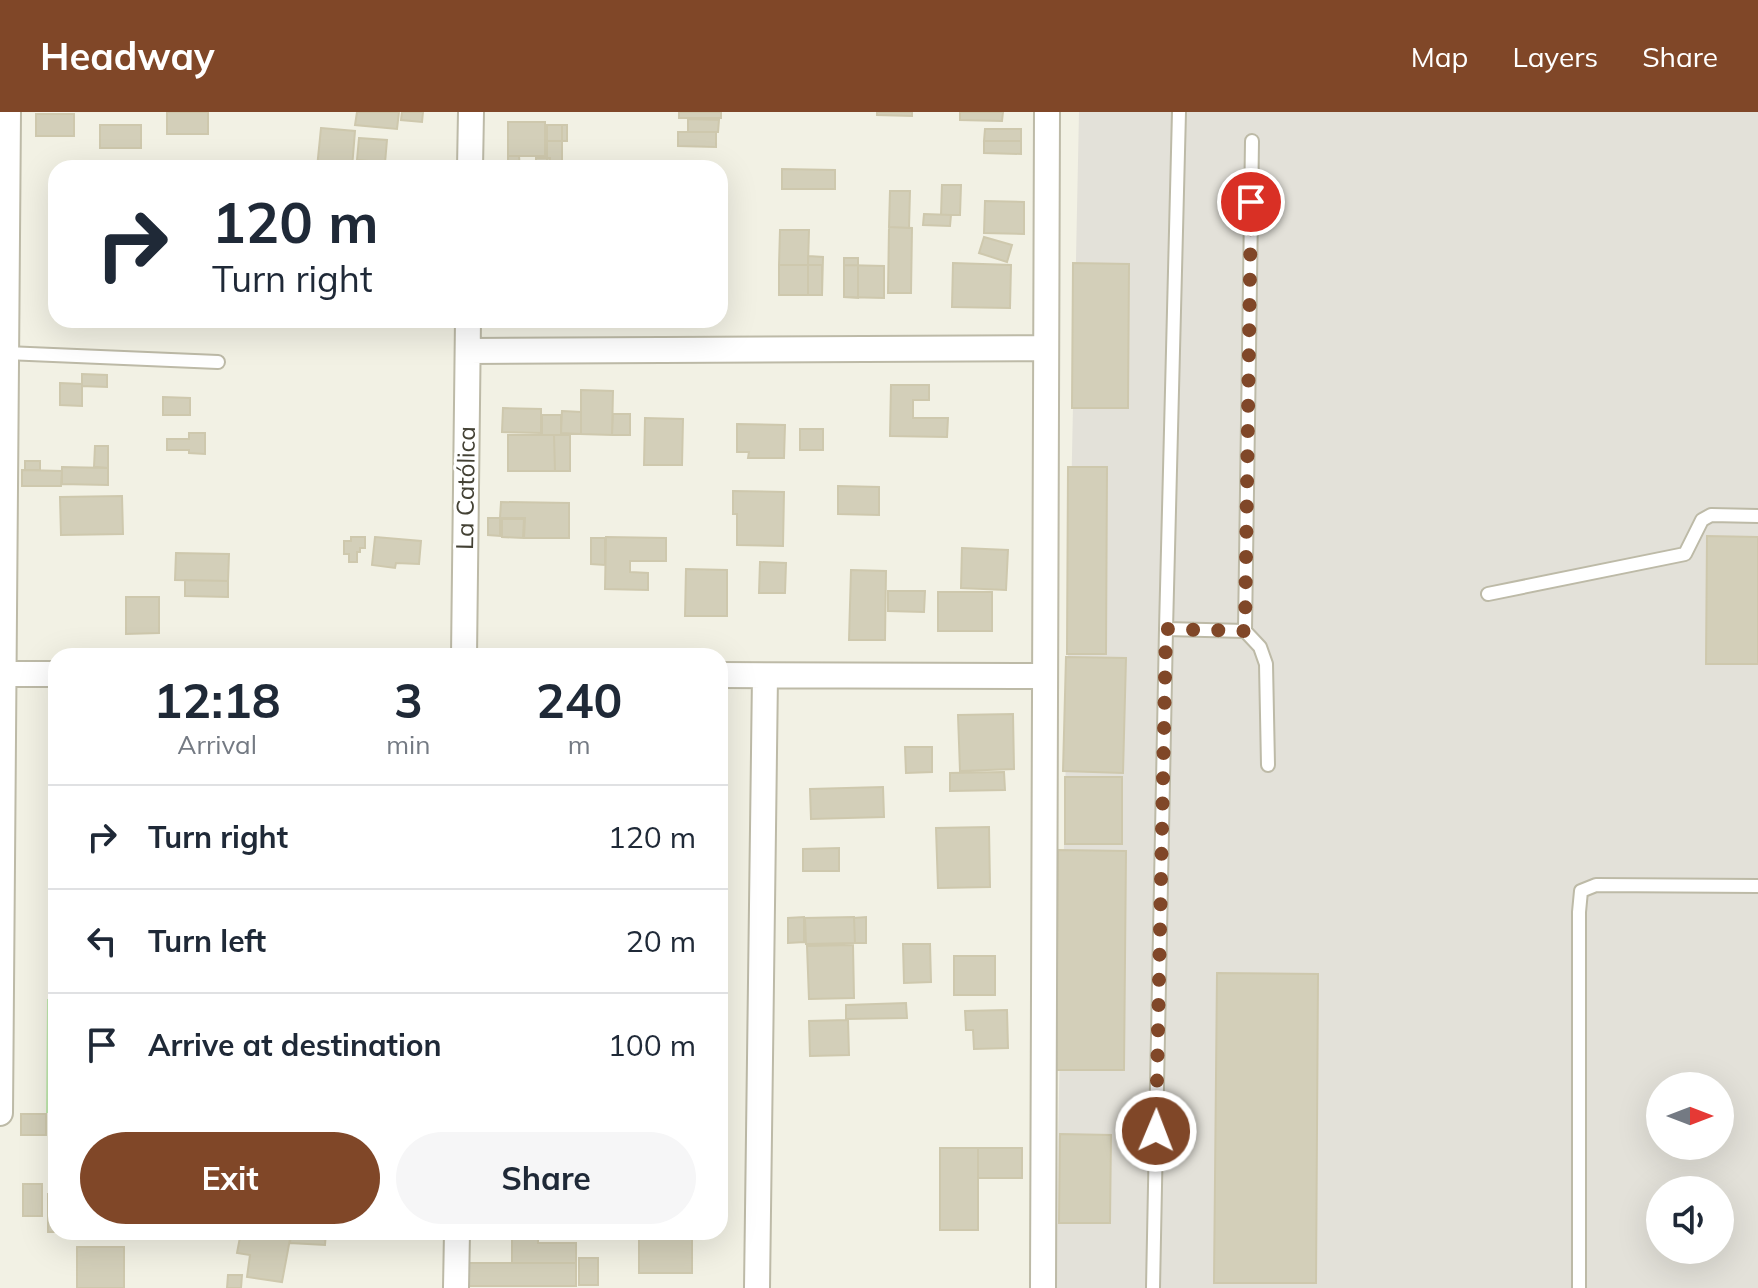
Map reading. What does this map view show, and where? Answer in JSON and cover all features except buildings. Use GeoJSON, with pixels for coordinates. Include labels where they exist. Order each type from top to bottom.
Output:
{"type":"FeatureCollection","features":[{"type":"Feature","properties":{"kind":"street"},"geometry":{"type":"LineString","coordinates":[[0,1113],[8,112]]}},
{"type":"Feature","properties":{"kind":"street"},"geometry":{"type":"LineString","coordinates":[[470,160],[471,112]]}},
{"type":"Feature","properties":{"kind":"street"},"geometry":{"type":"LineString","coordinates":[[1043,1288],[1047,112]]}},
{"type":"Feature","properties":{"kind":"street","name":"La Católica"},"geometry":{"type":"LineString","coordinates":[[464,648],[468,328]]}},
{"type":"Feature","properties":{"kind":"street"},"geometry":{"type":"LineString","coordinates":[[468,351],[1046,348]]}},
{"type":"Feature","properties":{"kind":"street"},"geometry":{"type":"LineString","coordinates":[[2,674],[48,674]]}},
{"type":"Feature","properties":{"kind":"street"},"geometry":{"type":"LineString","coordinates":[[728,675],[1045,676]]}},
{"type":"Feature","properties":{"kind":"street"},"geometry":{"type":"LineString","coordinates":[[757,1288],[765,676]]}},
{"type":"Feature","properties":{"kind":"street"},"geometry":{"type":"LineString","coordinates":[[456,1288],[457,1240]]}},
{"type":"Feature","properties":{"kind":"lane"},"geometry":{"type":"LineString","coordinates":[[1153,1288],[1179,112]]}},
{"type":"Feature","properties":{"kind":"lane"},"geometry":{"type":"LineString","coordinates":[[1252,141],[1245,631],[1260,647],[1266,664],[1268,765]]}},
{"type":"Feature","properties":{"kind":"lane"},"geometry":{"type":"LineString","coordinates":[[6,353],[218,362]]}},
{"type":"Feature","properties":{"kind":"lane"},"geometry":{"type":"LineString","coordinates":[[1488,594],[1685,554],[1702,520],[1711,515],[1758,516]]}},
{"type":"Feature","properties":{"kind":"lane"},"geometry":{"type":"LineString","coordinates":[[1166,629],[1245,631]]}},
{"type":"Feature","properties":{"kind":"lane"},"geometry":{"type":"LineString","coordinates":[[1579,1288],[1581,891],[1596,885],[1758,886]]}},
{"type":"Feature","properties":{"kind":"shaded area"},"geometry":{"type":"Polygon","coordinates":[[[1079,112],[1758,112],[1758,1288],[1055,1288],[1079,112]]]}},
{"type":"Feature","properties":{"kind":"green space"},"geometry":{"type":"Polygon","coordinates":[[[47,999],[48,999],[48,1113],[47,999]]]}},
{"type":"Feature","properties":{"kind":"route"},"geometry":{"type":"LineString","coordinates":[[1156,1131],[1166,629],[1245,631],[1251,202]]}}]}
